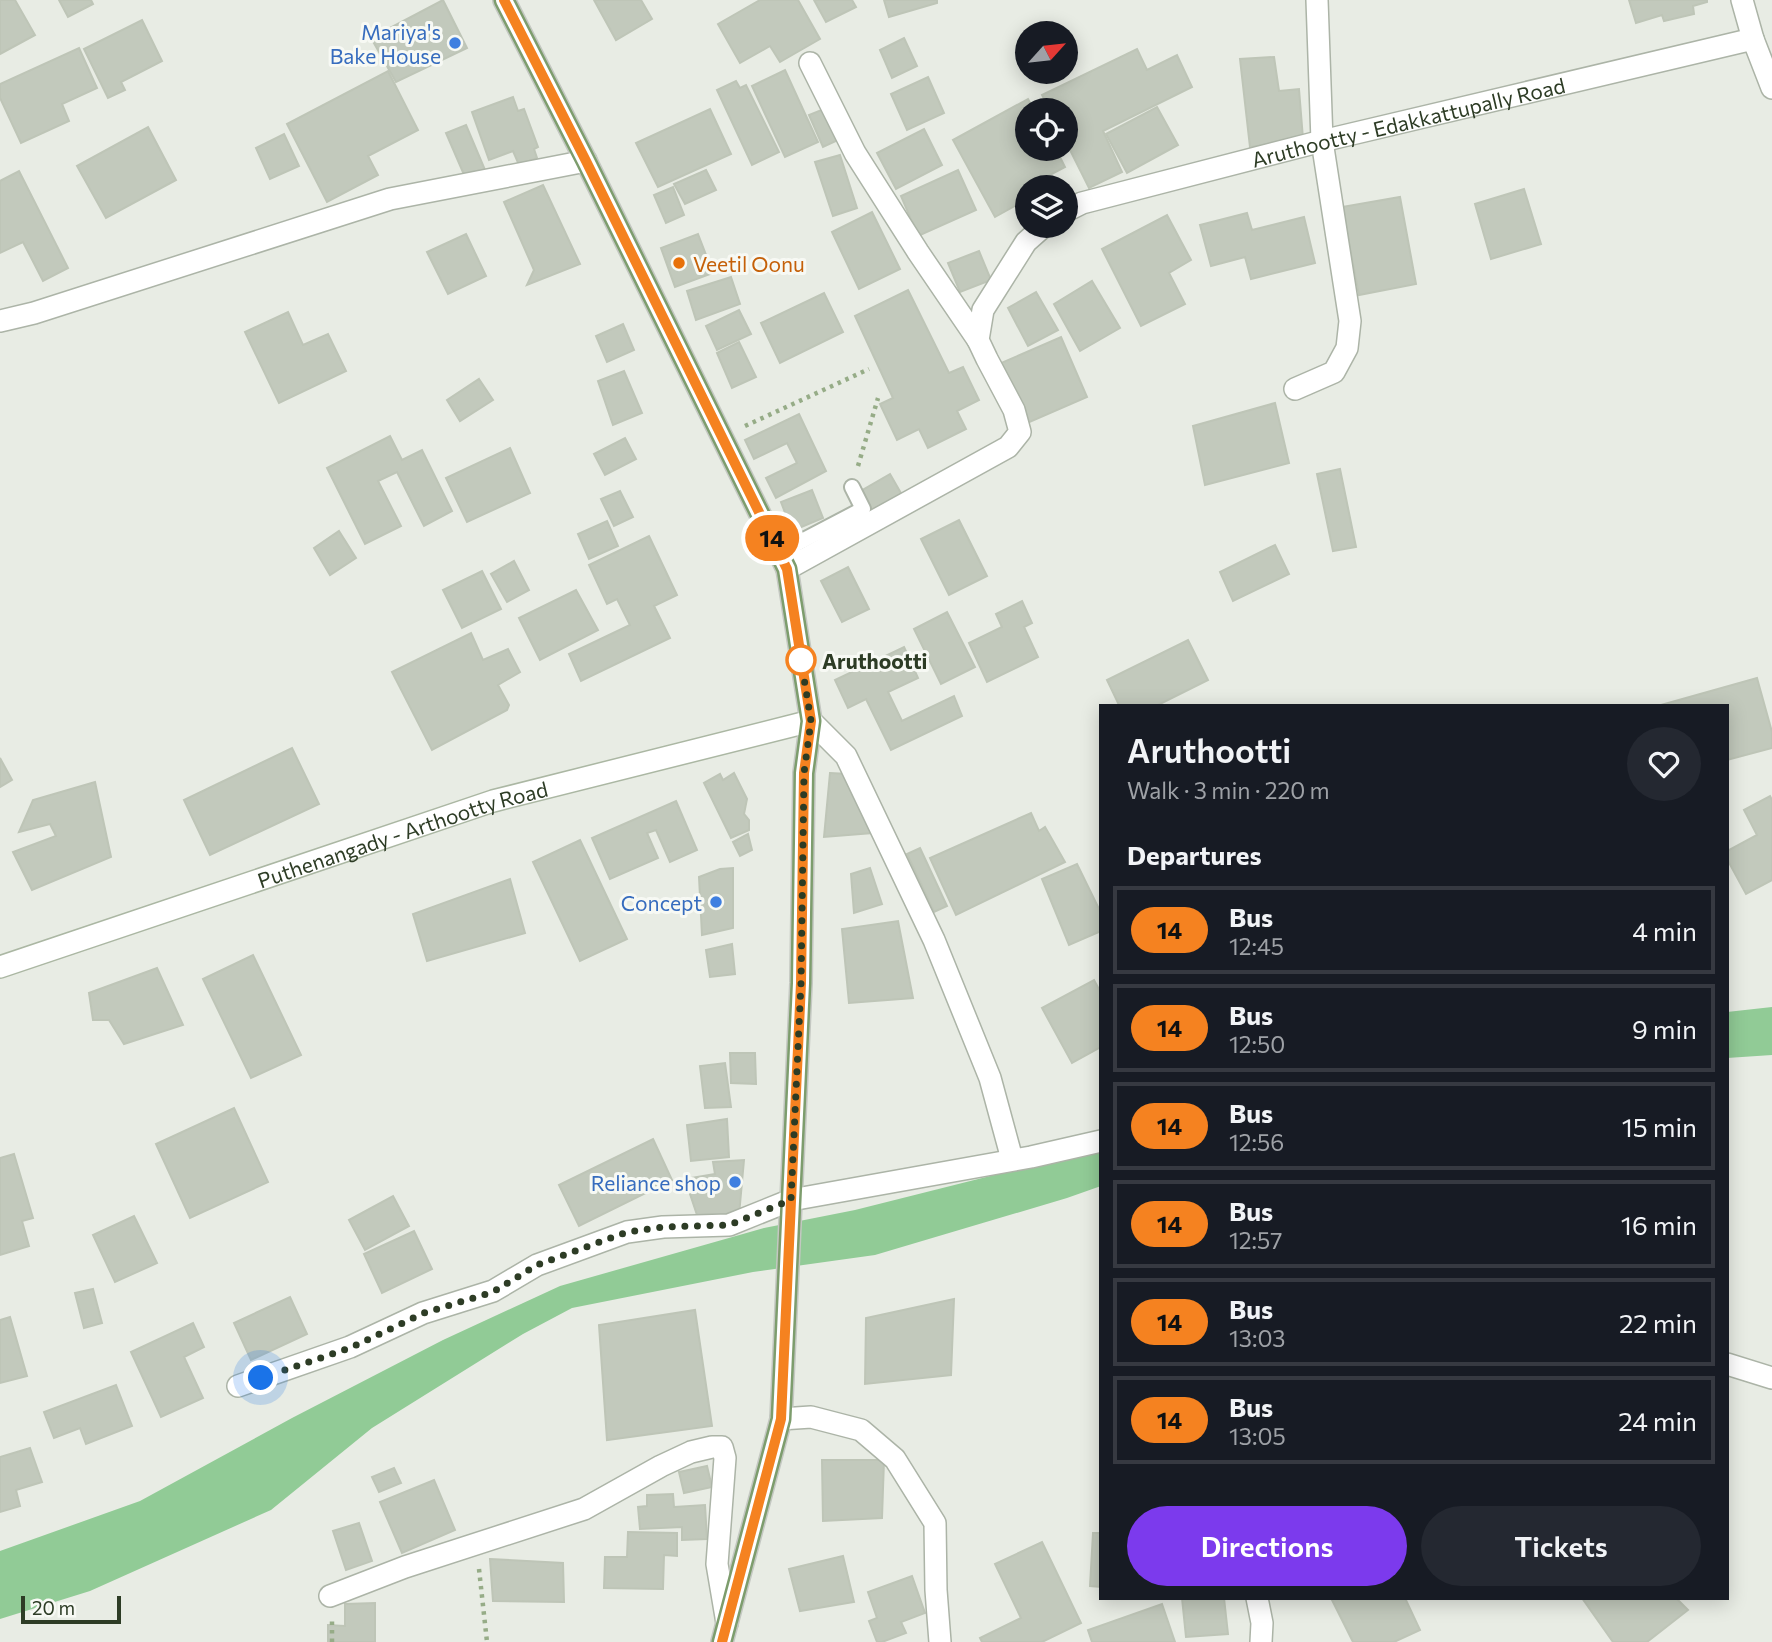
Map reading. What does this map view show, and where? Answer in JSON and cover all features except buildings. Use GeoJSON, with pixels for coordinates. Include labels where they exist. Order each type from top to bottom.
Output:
{"type":"FeatureCollection","features":[{"type":"Feature","properties":{"kind":"main road"},"geometry":{"type":"LineString","coordinates":[[504,0],[783,561],[811,721],[804,773],[801,983],[781,1419],[725,1632]]}},
{"type":"Feature","properties":{"kind":"street"},"geometry":{"type":"LineString","coordinates":[[1295,389],[1334,372],[1347,348],[1350,321],[1322,141],[1317,0]]}},
{"type":"Feature","properties":{"kind":"street"},"geometry":{"type":"LineString","coordinates":[[1742,0],[1753,39],[1772,88]]}},
{"type":"Feature","properties":{"kind":"street","name":"Aruthootty - Edakkattupally Road"},"geometry":{"type":"LineString","coordinates":[[1078,205],[1322,141],[1753,39]]}},
{"type":"Feature","properties":{"kind":"street"},"geometry":{"type":"LineString","coordinates":[[783,561],[1008,447],[1020,432],[1014,410],[978,340],[855,153],[810,63]]}},
{"type":"Feature","properties":{"kind":"street"},"geometry":{"type":"LineString","coordinates":[[0,321],[34,313],[390,199],[586,161]]}},
{"type":"Feature","properties":{"kind":"street"},"geometry":{"type":"LineString","coordinates":[[978,340],[983,310],[1030,238]]}},
{"type":"Feature","properties":{"kind":"street"},"geometry":{"type":"LineString","coordinates":[[811,721],[846,756],[934,940],[990,1078],[1012,1159]]}},
{"type":"Feature","properties":{"kind":"street","name":"Puthenangady - Arthootty Road"},"geometry":{"type":"LineString","coordinates":[[0,967],[493,801],[811,721]]}},
{"type":"Feature","properties":{"kind":"street"},"geometry":{"type":"LineString","coordinates":[[238,1386],[350,1348],[424,1313],[493,1292],[537,1265],[627,1232],[663,1227],[729,1225],[790,1205],[1099,1141]]}},
{"type":"Feature","properties":{"kind":"street"},"geometry":{"type":"LineString","coordinates":[[1729,1365],[1772,1378]]}},
{"type":"Feature","properties":{"kind":"street"},"geometry":{"type":"LineString","coordinates":[[781,1419],[811,1418],[861,1430],[895,1459],[934,1523],[940,1642]]}},
{"type":"Feature","properties":{"kind":"street"},"geometry":{"type":"LineString","coordinates":[[330,1596],[405,1567],[584,1509],[691,1452],[722,1447],[726,1458],[717,1564],[725,1632]]}},
{"type":"Feature","properties":{"kind":"street"},"geometry":{"type":"LineString","coordinates":[[1256,1600],[1262,1623],[1261,1642]]}},
{"type":"Feature","properties":{"kind":"lane"},"geometry":{"type":"LineString","coordinates":[[783,561],[863,509],[852,487]]}},
{"type":"Feature","properties":{"kind":"path"},"geometry":{"type":"LineString","coordinates":[[721,436],[869,369]]}},
{"type":"Feature","properties":{"kind":"path"},"geometry":{"type":"LineString","coordinates":[[852,487],[878,398]]}},
{"type":"Feature","properties":{"kind":"path"},"geometry":{"type":"LineString","coordinates":[[477,1544],[486,1642]]}},
{"type":"Feature","properties":{"kind":"shaded area"},"geometry":{"type":"Polygon","coordinates":[[[1772,1007],[1772,1055],[1729,1058],[1729,1012],[1772,1007]]]}},
{"type":"Feature","properties":{"kind":"shaded area"},"geometry":{"type":"Polygon","coordinates":[[[1099,1150],[1099,1187],[875,1255],[753,1272],[572,1308],[523,1334],[372,1428],[271,1510],[90,1591],[0,1619],[0,1551],[140,1501],[443,1340],[560,1286],[764,1228],[855,1210],[1099,1150]]]}},
{"type":"Feature","properties":{"kind":"bus line","name":"14"},"geometry":{"type":"LineString","coordinates":[[504,0],[787,569],[811,721],[804,773],[801,983],[781,1419],[722,1642]]}},
{"type":"Feature","properties":{"kind":"place","name":"Mariya's Bake House"},"geometry":{"type":"Point","coordinates":[455,43]}},
{"type":"Feature","properties":{"kind":"place","name":"Veetil Oonu"},"geometry":{"type":"Point","coordinates":[679,263]}},
{"type":"Feature","properties":{"kind":"place","name":"Aruthootti"},"geometry":{"type":"Point","coordinates":[801,660]}},
{"type":"Feature","properties":{"kind":"place","name":"Concept"},"geometry":{"type":"Point","coordinates":[716,902]}},
{"type":"Feature","properties":{"kind":"place","name":"Reliance shop"},"geometry":{"type":"Point","coordinates":[735,1182]}},
{"type":"Feature","properties":{"kind":"route"},"geometry":{"type":"LineString","coordinates":[[261,1378],[350,1348],[424,1313],[493,1292],[537,1265],[627,1232],[663,1227],[729,1225],[791,1200],[801,983],[804,773],[811,721],[801,660]]}}]}
